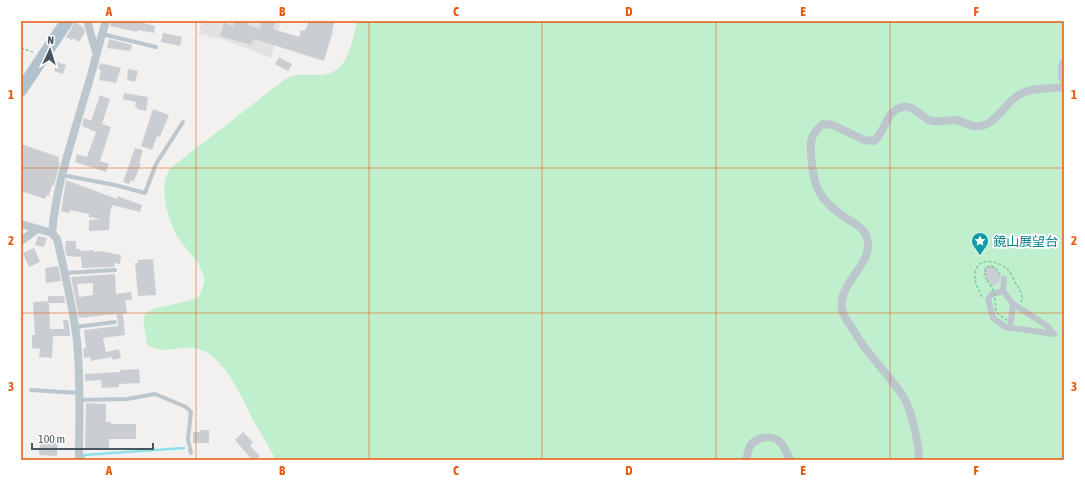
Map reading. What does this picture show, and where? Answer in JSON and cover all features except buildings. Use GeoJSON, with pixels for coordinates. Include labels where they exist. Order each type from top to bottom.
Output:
{"type":"FeatureCollection","features":[{"type":"Feature","properties":{"kind":"main road"},"geometry":{"type":"LineString","coordinates":[[21,90],[67,21]]}},
{"type":"Feature","properties":{"kind":"main road"},"geometry":{"type":"LineString","coordinates":[[1064,65],[1064,78]]}},
{"type":"Feature","properties":{"kind":"street"},"geometry":{"type":"LineString","coordinates":[[87,21],[96,53]]}},
{"type":"Feature","properties":{"kind":"street"},"geometry":{"type":"LineString","coordinates":[[52,233],[54,211],[62,175],[106,21]]}},
{"type":"Feature","properties":{"kind":"street"},"geometry":{"type":"LineString","coordinates":[[919,460],[919,452],[912,419],[903,395],[861,343],[842,311],[842,297],[847,285],[862,265],[867,252],[867,239],[862,228],[826,202],[818,190],[812,176],[810,142],[815,130],[823,124],[833,125],[864,140],[874,141],[880,136],[890,114],[899,108],[917,110],[929,120],[939,122],[957,120],[973,126],[988,124],[995,119],[1008,102],[1024,92],[1064,87]]}},
{"type":"Feature","properties":{"kind":"street"},"geometry":{"type":"LineString","coordinates":[[21,224],[52,233],[57,239],[65,273],[77,341],[80,397],[78,460]]}},
{"type":"Feature","properties":{"kind":"street"},"geometry":{"type":"LineString","coordinates":[[21,240],[37,229]]}},
{"type":"Feature","properties":{"kind":"street"},"geometry":{"type":"LineString","coordinates":[[1004,279],[1004,291],[1013,304],[1046,325],[1054,334],[1005,327],[993,318],[988,299],[992,294],[1004,291]]}},
{"type":"Feature","properties":{"kind":"street"},"geometry":{"type":"LineString","coordinates":[[1010,328],[1013,304]]}},
{"type":"Feature","properties":{"kind":"street"},"geometry":{"type":"LineString","coordinates":[[747,460],[748,450],[752,443],[758,439],[769,438],[777,440],[783,445],[790,460]]}},
{"type":"Feature","properties":{"kind":"lane"},"geometry":{"type":"LineString","coordinates":[[102,34],[156,47]]}},
{"type":"Feature","properties":{"kind":"lane"},"geometry":{"type":"LineString","coordinates":[[62,175],[115,184],[145,193],[156,164],[183,122]]}},
{"type":"Feature","properties":{"kind":"lane"},"geometry":{"type":"LineString","coordinates":[[65,273],[115,270]]}},
{"type":"Feature","properties":{"kind":"lane"},"geometry":{"type":"LineString","coordinates":[[75,327],[115,322]]}},
{"type":"Feature","properties":{"kind":"lane"},"geometry":{"type":"LineString","coordinates":[[31,390],[80,397],[127,399],[155,394],[186,407],[191,412],[188,439],[190,453]]}},
{"type":"Feature","properties":{"kind":"path"},"geometry":{"type":"LineString","coordinates":[[21,48],[45,55]]}},
{"type":"Feature","properties":{"kind":"path"},"geometry":{"type":"LineString","coordinates":[[999,272],[996,268],[987,266],[985,269],[986,274],[984,275],[994,291],[996,311],[1007,320]]}},
{"type":"Feature","properties":{"kind":"shaded area"},"geometry":{"type":"Polygon","coordinates":[[[202,21],[281,21],[271,58],[225,40],[198,34],[202,21]]]}},
{"type":"Feature","properties":{"kind":"green space"},"geometry":{"type":"Polygon","coordinates":[[[357,21],[1064,21],[1064,460],[276,460],[237,388],[223,367],[214,358],[205,352],[194,348],[188,347],[164,350],[147,344],[143,319],[146,313],[153,309],[198,298],[204,283],[204,278],[200,267],[179,239],[171,223],[164,193],[165,184],[167,175],[173,166],[284,80],[296,75],[328,74],[336,70],[347,57],[357,21]]]}},
{"type":"Feature","properties":{"kind":"waterway"},"geometry":{"type":"LineString","coordinates":[[84,460],[84,455],[184,448]]}},
{"type":"Feature","properties":{"kind":"place","name":"鏡山展望台"},"geometry":{"type":"Point","coordinates":[980,256]}}]}
